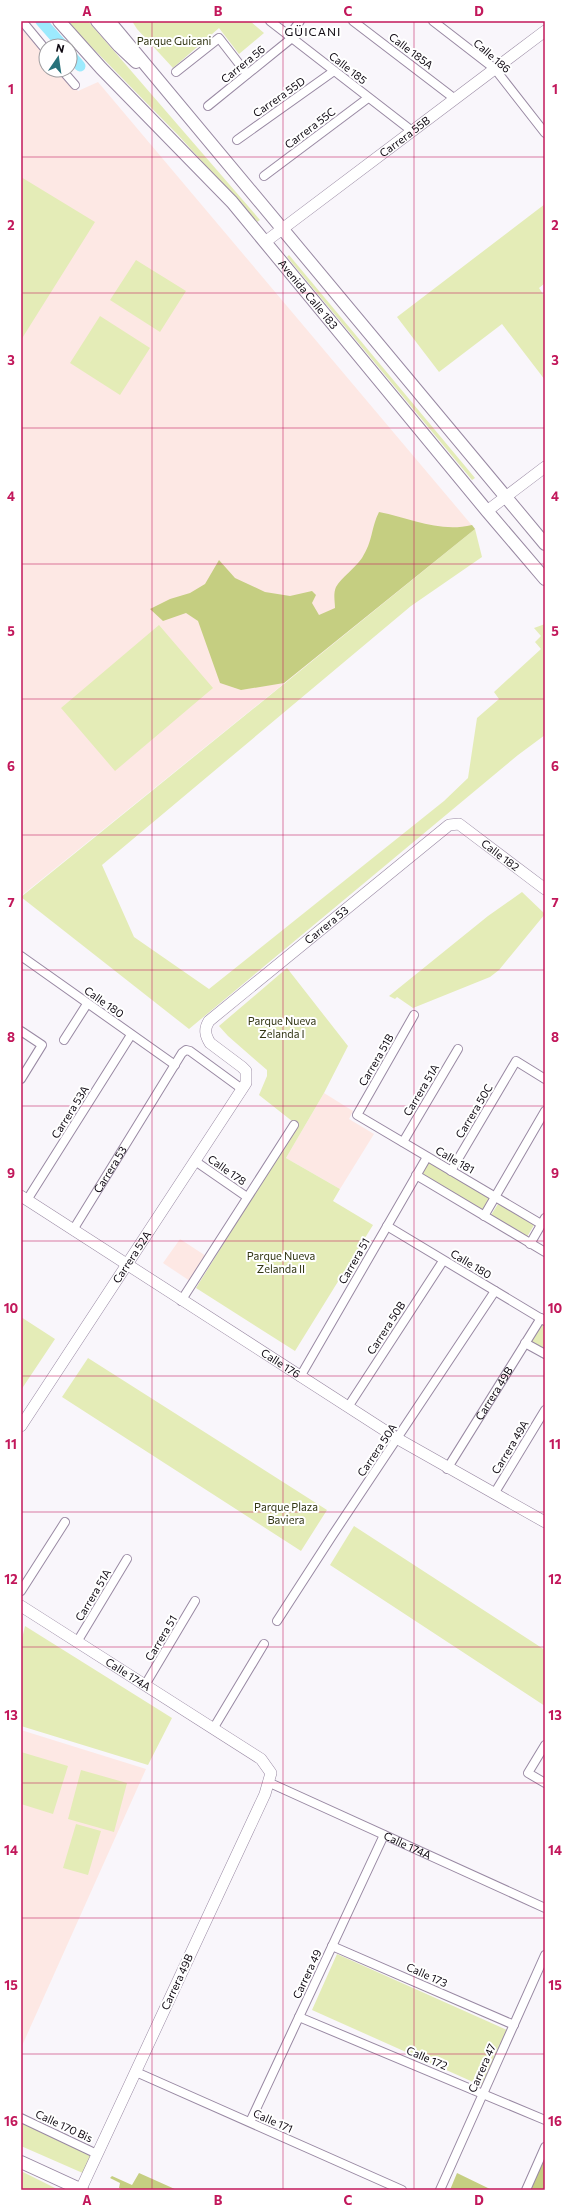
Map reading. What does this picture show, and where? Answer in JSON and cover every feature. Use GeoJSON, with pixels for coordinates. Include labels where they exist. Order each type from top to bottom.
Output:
{"type":"FeatureCollection","features":[{"type":"Feature","properties":{"kind":"main road"},"geometry":{"type":"LineString","coordinates":[[97,21],[122,50],[162,84]]}},
{"type":"Feature","properties":{"kind":"main road","name":"Avenida Calle 183"},"geometry":{"type":"LineString","coordinates":[[109,21],[505,498],[545,544]]}},
{"type":"Feature","properties":{"kind":"main road","name":"Avenida Calle 183"},"geometry":{"type":"LineString","coordinates":[[62,23],[101,68],[221,190],[545,579]]}},
{"type":"Feature","properties":{"kind":"main road"},"geometry":{"type":"LineString","coordinates":[[21,2162],[81,2190]]}},
{"type":"Feature","properties":{"kind":"street"},"geometry":{"type":"LineString","coordinates":[[22,21],[38,40]]}},
{"type":"Feature","properties":{"kind":"street","name":"Calle 185"},"geometry":{"type":"LineString","coordinates":[[270,21],[412,131]]}},
{"type":"Feature","properties":{"kind":"street","name":"Carrera 56"},"geometry":{"type":"LineString","coordinates":[[208,106],[291,37],[300,21]]}},
{"type":"Feature","properties":{"kind":"street","name":"Calle 185A"},"geometry":{"type":"LineString","coordinates":[[353,21],[455,99]]}},
{"type":"Feature","properties":{"kind":"street","name":"Calle 186"},"geometry":{"type":"LineString","coordinates":[[433,21],[495,69],[545,133]]}},
{"type":"Feature","properties":{"kind":"street","name":"Carrera 55B"},"geometry":{"type":"LineString","coordinates":[[265,242],[545,31]]}},
{"type":"Feature","properties":{"kind":"street"},"geometry":{"type":"LineString","coordinates":[[176,72],[219,38],[248,74]]}},
{"type":"Feature","properties":{"kind":"street","name":"Carrera 55D"},"geometry":{"type":"LineString","coordinates":[[237,140],[334,71]]}},
{"type":"Feature","properties":{"kind":"street"},"geometry":{"type":"LineString","coordinates":[[69,78],[75,85]]}},
{"type":"Feature","properties":{"kind":"street","name":"Carrera 55C"},"geometry":{"type":"LineString","coordinates":[[264,176],[368,98]]}},
{"type":"Feature","properties":{"kind":"street"},"geometry":{"type":"LineString","coordinates":[[487,511],[545,467]]}},
{"type":"Feature","properties":{"kind":"street","name":"Calle 182"},"geometry":{"type":"LineString","coordinates":[[454,824],[459,824],[482,840],[545,889]]}},
{"type":"Feature","properties":{"kind":"street","name":"Carrera 53"},"geometry":{"type":"LineString","coordinates":[[73,1230],[182,1053],[186,1050],[190,1050],[242,1089],[247,1077],[246,1071],[210,1043],[205,1032],[210,1021],[444,829],[454,824]]}},
{"type":"Feature","properties":{"kind":"street","name":"Calle 180"},"geometry":{"type":"LineString","coordinates":[[21,956],[175,1065]]}},
{"type":"Feature","properties":{"kind":"street"},"geometry":{"type":"LineString","coordinates":[[64,1040],[87,1004]]}},
{"type":"Feature","properties":{"kind":"street","name":"Carrera 51B"},"geometry":{"type":"LineString","coordinates":[[357,1115],[414,1016]]}},
{"type":"Feature","properties":{"kind":"street"},"geometry":{"type":"LineString","coordinates":[[21,1031],[42,1045],[21,1079]]}},
{"type":"Feature","properties":{"kind":"street","name":"Carrera 53A"},"geometry":{"type":"LineString","coordinates":[[24,1198],[131,1035]]}},
{"type":"Feature","properties":{"kind":"street","name":"Carrera 51A"},"geometry":{"type":"LineString","coordinates":[[403,1142],[458,1049]]}},
{"type":"Feature","properties":{"kind":"street","name":"Carrera 50C"},"geometry":{"type":"LineString","coordinates":[[451,1171],[516,1061],[545,1079]]}},
{"type":"Feature","properties":{"kind":"street","name":"Carrera 52A"},"geometry":{"type":"LineString","coordinates":[[21,1426],[242,1089]]}},
{"type":"Feature","properties":{"kind":"street"},"geometry":{"type":"LineString","coordinates":[[484,1216],[545,1111]]}},
{"type":"Feature","properties":{"kind":"street","name":"Calle 181"},"geometry":{"type":"LineString","coordinates":[[357,1115],[495,1197],[543,1221]]}},
{"type":"Feature","properties":{"kind":"street"},"geometry":{"type":"LineString","coordinates":[[181,1301],[294,1125]]}},
{"type":"Feature","properties":{"kind":"street","name":"Carrera 51"},"geometry":{"type":"LineString","coordinates":[[300,1377],[427,1157]]}},
{"type":"Feature","properties":{"kind":"street","name":"Calle 178"},"geometry":{"type":"LineString","coordinates":[[195,1161],[247,1197]]}},
{"type":"Feature","properties":{"kind":"street"},"geometry":{"type":"LineString","coordinates":[[416,1175],[545,1252]]}},
{"type":"Feature","properties":{"kind":"street","name":"Calle 176"},"geometry":{"type":"LineString","coordinates":[[24,1198],[181,1301],[398,1439],[447,1469],[544,1519]]}},
{"type":"Feature","properties":{"kind":"street"},"geometry":{"type":"LineString","coordinates":[[530,1244],[543,1221]]}},
{"type":"Feature","properties":{"kind":"street","name":"Calle 180"},"geometry":{"type":"LineString","coordinates":[[387,1226],[443,1261],[543,1319]]}},
{"type":"Feature","properties":{"kind":"street","name":"Carrera 50B"},"geometry":{"type":"LineString","coordinates":[[348,1408],[443,1261]]}},
{"type":"Feature","properties":{"kind":"street","name":"Carrera 50A"},"geometry":{"type":"LineString","coordinates":[[277,1621],[495,1291]]}},
{"type":"Feature","properties":{"kind":"street","name":"Carrera 49B"},"geometry":{"type":"LineString","coordinates":[[447,1469],[525,1343],[543,1319]]}},
{"type":"Feature","properties":{"kind":"street"},"geometry":{"type":"LineString","coordinates":[[525,1343],[545,1354]]}},
{"type":"Feature","properties":{"kind":"street","name":"Carrera 49A"},"geometry":{"type":"LineString","coordinates":[[494,1494],[545,1410]]}},
{"type":"Feature","properties":{"kind":"street"},"geometry":{"type":"LineString","coordinates":[[21,1591],[66,1522]]}},
{"type":"Feature","properties":{"kind":"street","name":"Carrera 51A"},"geometry":{"type":"LineString","coordinates":[[77,1642],[127,1559]]}},
{"type":"Feature","properties":{"kind":"street","name":"Carrera 51"},"geometry":{"type":"LineString","coordinates":[[145,1685],[195,1601]]}},
{"type":"Feature","properties":{"kind":"street","name":"Calle 174A"},"geometry":{"type":"LineString","coordinates":[[21,1606],[261,1759],[270,1778],[384,1835],[545,1908]]}},
{"type":"Feature","properties":{"kind":"street"},"geometry":{"type":"LineString","coordinates":[[214,1729],[264,1644]]}},
{"type":"Feature","properties":{"kind":"street"},"geometry":{"type":"LineString","coordinates":[[545,1746],[528,1773],[545,1783]]}},
{"type":"Feature","properties":{"kind":"street","name":"Carrera 49B"},"geometry":{"type":"LineString","coordinates":[[81,2190],[270,1778]]}},
{"type":"Feature","properties":{"kind":"street","name":"Carrera 49"},"geometry":{"type":"LineString","coordinates":[[250,2122],[384,1835]]}},
{"type":"Feature","properties":{"kind":"street","name":"Calle 173"},"geometry":{"type":"LineString","coordinates":[[332,1946],[514,2025]]}},
{"type":"Feature","properties":{"kind":"street","name":"Carrera 47"},"geometry":{"type":"LineString","coordinates":[[440,2190],[545,1955]]}},
{"type":"Feature","properties":{"kind":"street","name":"Calle 172"},"geometry":{"type":"LineString","coordinates":[[299,2016],[545,2120]]}},
{"type":"Feature","properties":{"kind":"street","name":"Calle 171"},"geometry":{"type":"LineString","coordinates":[[136,2072],[402,2190]]}},
{"type":"Feature","properties":{"kind":"street","name":"Calle 170 Bis"},"geometry":{"type":"LineString","coordinates":[[21,2118],[97,2154]]}},
{"type":"Feature","properties":{"kind":"street"},"geometry":{"type":"LineString","coordinates":[[526,2190],[545,2147]]}},
{"type":"Feature","properties":{"kind":"shaded area"},"geometry":{"type":"Polygon","coordinates":[[[21,28],[38,47],[38,78],[66,78],[78,91],[98,82],[475,529],[21,896],[21,28]]]}},
{"type":"Feature","properties":{"kind":"shaded area"},"geometry":{"type":"Polygon","coordinates":[[[324,1093],[353,1111],[349,1119],[374,1134],[340,1189],[286,1158],[324,1093]]]}},
{"type":"Feature","properties":{"kind":"shaded area"},"geometry":{"type":"Polygon","coordinates":[[[180,1239],[206,1256],[190,1281],[163,1263],[180,1239]]]}},
{"type":"Feature","properties":{"kind":"shaded area"},"geometry":{"type":"Polygon","coordinates":[[[21,1730],[146,1769],[21,2048],[21,1730]]]}},
{"type":"Feature","properties":{"kind":"green space"},"geometry":{"type":"Polygon","coordinates":[[[70,21],[88,21],[260,220],[257,222],[179,136],[72,27],[70,21]]]}},
{"type":"Feature","properties":{"kind":"green space","name":"Parque Guicani"},"geometry":{"type":"Polygon","coordinates":[[[132,21],[250,21],[264,33],[239,54],[219,28],[173,68],[137,29],[132,21]]]}},
{"type":"Feature","properties":{"kind":"green space"},"geometry":{"type":"Polygon","coordinates":[[[21,177],[95,222],[21,340],[21,177]]]}},
{"type":"Feature","properties":{"kind":"green space"},"geometry":{"type":"Polygon","coordinates":[[[545,204],[545,283],[539,288],[545,297],[545,380],[502,324],[439,372],[397,317],[545,204]]]}},
{"type":"Feature","properties":{"kind":"green space"},"geometry":{"type":"Polygon","coordinates":[[[289,255],[475,478],[472,480],[287,257],[289,255]]]}},
{"type":"Feature","properties":{"kind":"green space"},"geometry":{"type":"Polygon","coordinates":[[[136,260],[186,291],[160,332],[110,300],[136,260]]]}},
{"type":"Feature","properties":{"kind":"green space"},"geometry":{"type":"Polygon","coordinates":[[[100,316],[150,348],[120,395],[70,363],[100,316]]]}},
{"type":"Feature","properties":{"kind":"green space"},"geometry":{"type":"Polygon","coordinates":[[[379,512],[425,524],[448,527],[472,525],[475,529],[284,683],[241,690],[220,683],[198,621],[186,613],[163,621],[150,609],[170,599],[190,593],[205,584],[219,560],[235,578],[265,592],[290,596],[312,591],[316,595],[312,603],[319,615],[335,608],[334,595],[336,587],[366,552],[379,512]]]}},
{"type":"Feature","properties":{"kind":"green space"},"geometry":{"type":"Polygon","coordinates":[[[475,529],[482,557],[411,606],[102,865],[134,937],[209,989],[444,801],[468,778],[477,718],[499,699],[494,692],[541,649],[535,642],[541,636],[534,628],[545,624],[545,735],[518,755],[189,1029],[21,897],[475,529]]]}},
{"type":"Feature","properties":{"kind":"green space"},"geometry":{"type":"Polygon","coordinates":[[[159,625],[213,688],[115,771],[61,708],[159,625]]]}},
{"type":"Feature","properties":{"kind":"green space"},"geometry":{"type":"Polygon","coordinates":[[[522,892],[545,914],[499,970],[490,977],[413,1008],[397,997],[395,999],[389,996],[488,916],[522,892]]]}},
{"type":"Feature","properties":{"kind":"green space","name":"Parque Nueva Zelanda II"},"geometry":{"type":"Polygon","coordinates":[[[287,968],[348,1046],[324,1093],[286,1158],[340,1189],[333,1201],[373,1225],[295,1351],[196,1288],[297,1125],[259,1095],[267,1076],[267,1070],[228,1036],[219,1026],[287,968]]]}},
{"type":"Feature","properties":{"kind":"green space"},"geometry":{"type":"Polygon","coordinates":[[[428,1160],[491,1197],[483,1211],[420,1173],[428,1160]]]}},
{"type":"Feature","properties":{"kind":"green space"},"geometry":{"type":"Polygon","coordinates":[[[498,1204],[534,1225],[527,1237],[491,1215],[498,1204]]]}},
{"type":"Feature","properties":{"kind":"green space"},"geometry":{"type":"Polygon","coordinates":[[[21,1317],[55,1339],[21,1390],[21,1317]]]}},
{"type":"Feature","properties":{"kind":"green space"},"geometry":{"type":"Polygon","coordinates":[[[541,1322],[545,1324],[545,1350],[529,1341],[541,1322]]]}},
{"type":"Feature","properties":{"kind":"green space","name":"Parque Plaza Baviera"},"geometry":{"type":"Polygon","coordinates":[[[88,1358],[327,1510],[301,1551],[62,1397],[88,1358]]]}},
{"type":"Feature","properties":{"kind":"green space","name":"Parque Plaza Baviera"},"geometry":{"type":"Polygon","coordinates":[[[354,1526],[545,1650],[545,1706],[330,1565],[354,1526]]]}},
{"type":"Feature","properties":{"kind":"green space"},"geometry":{"type":"Polygon","coordinates":[[[25,1626],[172,1718],[148,1765],[21,1726],[21,1643],[25,1626]]]}},
{"type":"Feature","properties":{"kind":"green space"},"geometry":{"type":"Polygon","coordinates":[[[21,1752],[68,1766],[53,1814],[21,1804],[21,1752]]]}},
{"type":"Feature","properties":{"kind":"green space"},"geometry":{"type":"Polygon","coordinates":[[[81,1770],[127,1783],[114,1832],[68,1819],[81,1770]]]}},
{"type":"Feature","properties":{"kind":"green space"},"geometry":{"type":"Polygon","coordinates":[[[76,1824],[101,1831],[88,1875],[63,1868],[76,1824]]]}},
{"type":"Feature","properties":{"kind":"green space"},"geometry":{"type":"Polygon","coordinates":[[[337,1954],[507,2030],[482,2086],[312,2010],[337,1954]]]}},
{"type":"Feature","properties":{"kind":"green space"},"geometry":{"type":"Polygon","coordinates":[[[21,2119],[94,2154],[85,2174],[21,2146],[21,2119]]]}},
{"type":"Feature","properties":{"kind":"green space"},"geometry":{"type":"Polygon","coordinates":[[[545,2158],[545,2190],[530,2190],[545,2158]]]}},
{"type":"Feature","properties":{"kind":"green space"},"geometry":{"type":"Polygon","coordinates":[[[21,2171],[59,2190],[21,2190],[21,2171]]]}},
{"type":"Feature","properties":{"kind":"green space"},"geometry":{"type":"Polygon","coordinates":[[[139,2173],[177,2190],[124,2190],[119,2188],[120,2183],[110,2178],[112,2176],[132,2185],[139,2173]]]}},
{"type":"Feature","properties":{"kind":"green space"},"geometry":{"type":"Polygon","coordinates":[[[457,2173],[492,2190],[450,2190],[457,2173]]]}},
{"type":"Feature","properties":{"kind":"waterway"},"geometry":{"type":"LineString","coordinates":[[41,21],[56,38]]}},
{"type":"Feature","properties":{"kind":"district","name":"GÜICANI"},"geometry":{"type":"Point","coordinates":[313,32]}},
{"type":"Feature","properties":{"kind":"park label","name":"Parque Nueva Zelanda I"},"geometry":{"type":"Point","coordinates":[282,1027]}}]}
